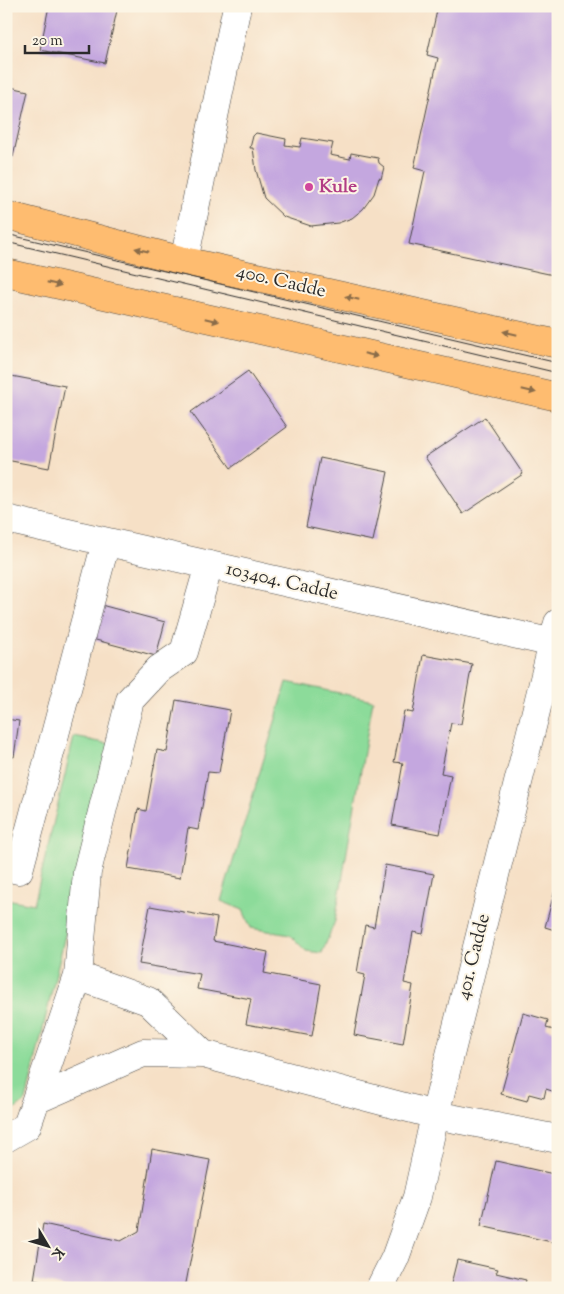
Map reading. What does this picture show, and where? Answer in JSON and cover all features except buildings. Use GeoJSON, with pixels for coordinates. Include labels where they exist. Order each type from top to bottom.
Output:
{"type":"FeatureCollection","features":[{"type":"Feature","properties":{"kind":"main road","name":"400. Cadde"},"geometry":{"type":"LineString","coordinates":[[6,215],[184,261],[558,344]]}},
{"type":"Feature","properties":{"kind":"main road"},"geometry":{"type":"LineString","coordinates":[[6,273],[558,397]]}},
{"type":"Feature","properties":{"kind":"street"},"geometry":{"type":"LineString","coordinates":[[184,261],[236,6]]}},
{"type":"Feature","properties":{"kind":"street","name":"103404. Cadde"},"geometry":{"type":"LineString","coordinates":[[6,519],[209,565],[556,637]]}},
{"type":"Feature","properties":{"kind":"street"},"geometry":{"type":"LineString","coordinates":[[6,867],[19,870],[106,542]]}},
{"type":"Feature","properties":{"kind":"street"},"geometry":{"type":"LineString","coordinates":[[6,1138],[27,1126],[78,976],[87,872],[130,700],[159,669],[184,652],[209,565]]}},
{"type":"Feature","properties":{"kind":"street","name":"401. Cadde"},"geometry":{"type":"LineString","coordinates":[[380,1288],[394,1258],[417,1197],[435,1114],[556,637]]}},
{"type":"Feature","properties":{"kind":"street"},"geometry":{"type":"LineString","coordinates":[[78,976],[148,1001],[203,1054]]}},
{"type":"Feature","properties":{"kind":"street"},"geometry":{"type":"LineString","coordinates":[[36,1100],[143,1053],[203,1054],[435,1114],[558,1139]]}},
{"type":"Feature","properties":{"kind":"green space"},"geometry":{"type":"Polygon","coordinates":[[[287,682],[373,700],[335,921],[322,953],[306,951],[290,935],[251,928],[243,910],[221,901],[287,682]]]}},
{"type":"Feature","properties":{"kind":"green space"},"geometry":{"type":"Polygon","coordinates":[[[74,737],[110,744],[26,1101],[6,1116],[6,899],[34,904],[74,737]]]}},
{"type":"Feature","properties":{"kind":"tram line"},"geometry":{"type":"LineString","coordinates":[[6,234],[558,363]]}},
{"type":"Feature","properties":{"kind":"tram line"},"geometry":{"type":"LineString","coordinates":[[6,242],[558,373]]}},
{"type":"Feature","properties":{"kind":"place","name":"Kule"},"geometry":{"type":"Point","coordinates":[309,187]}}]}
